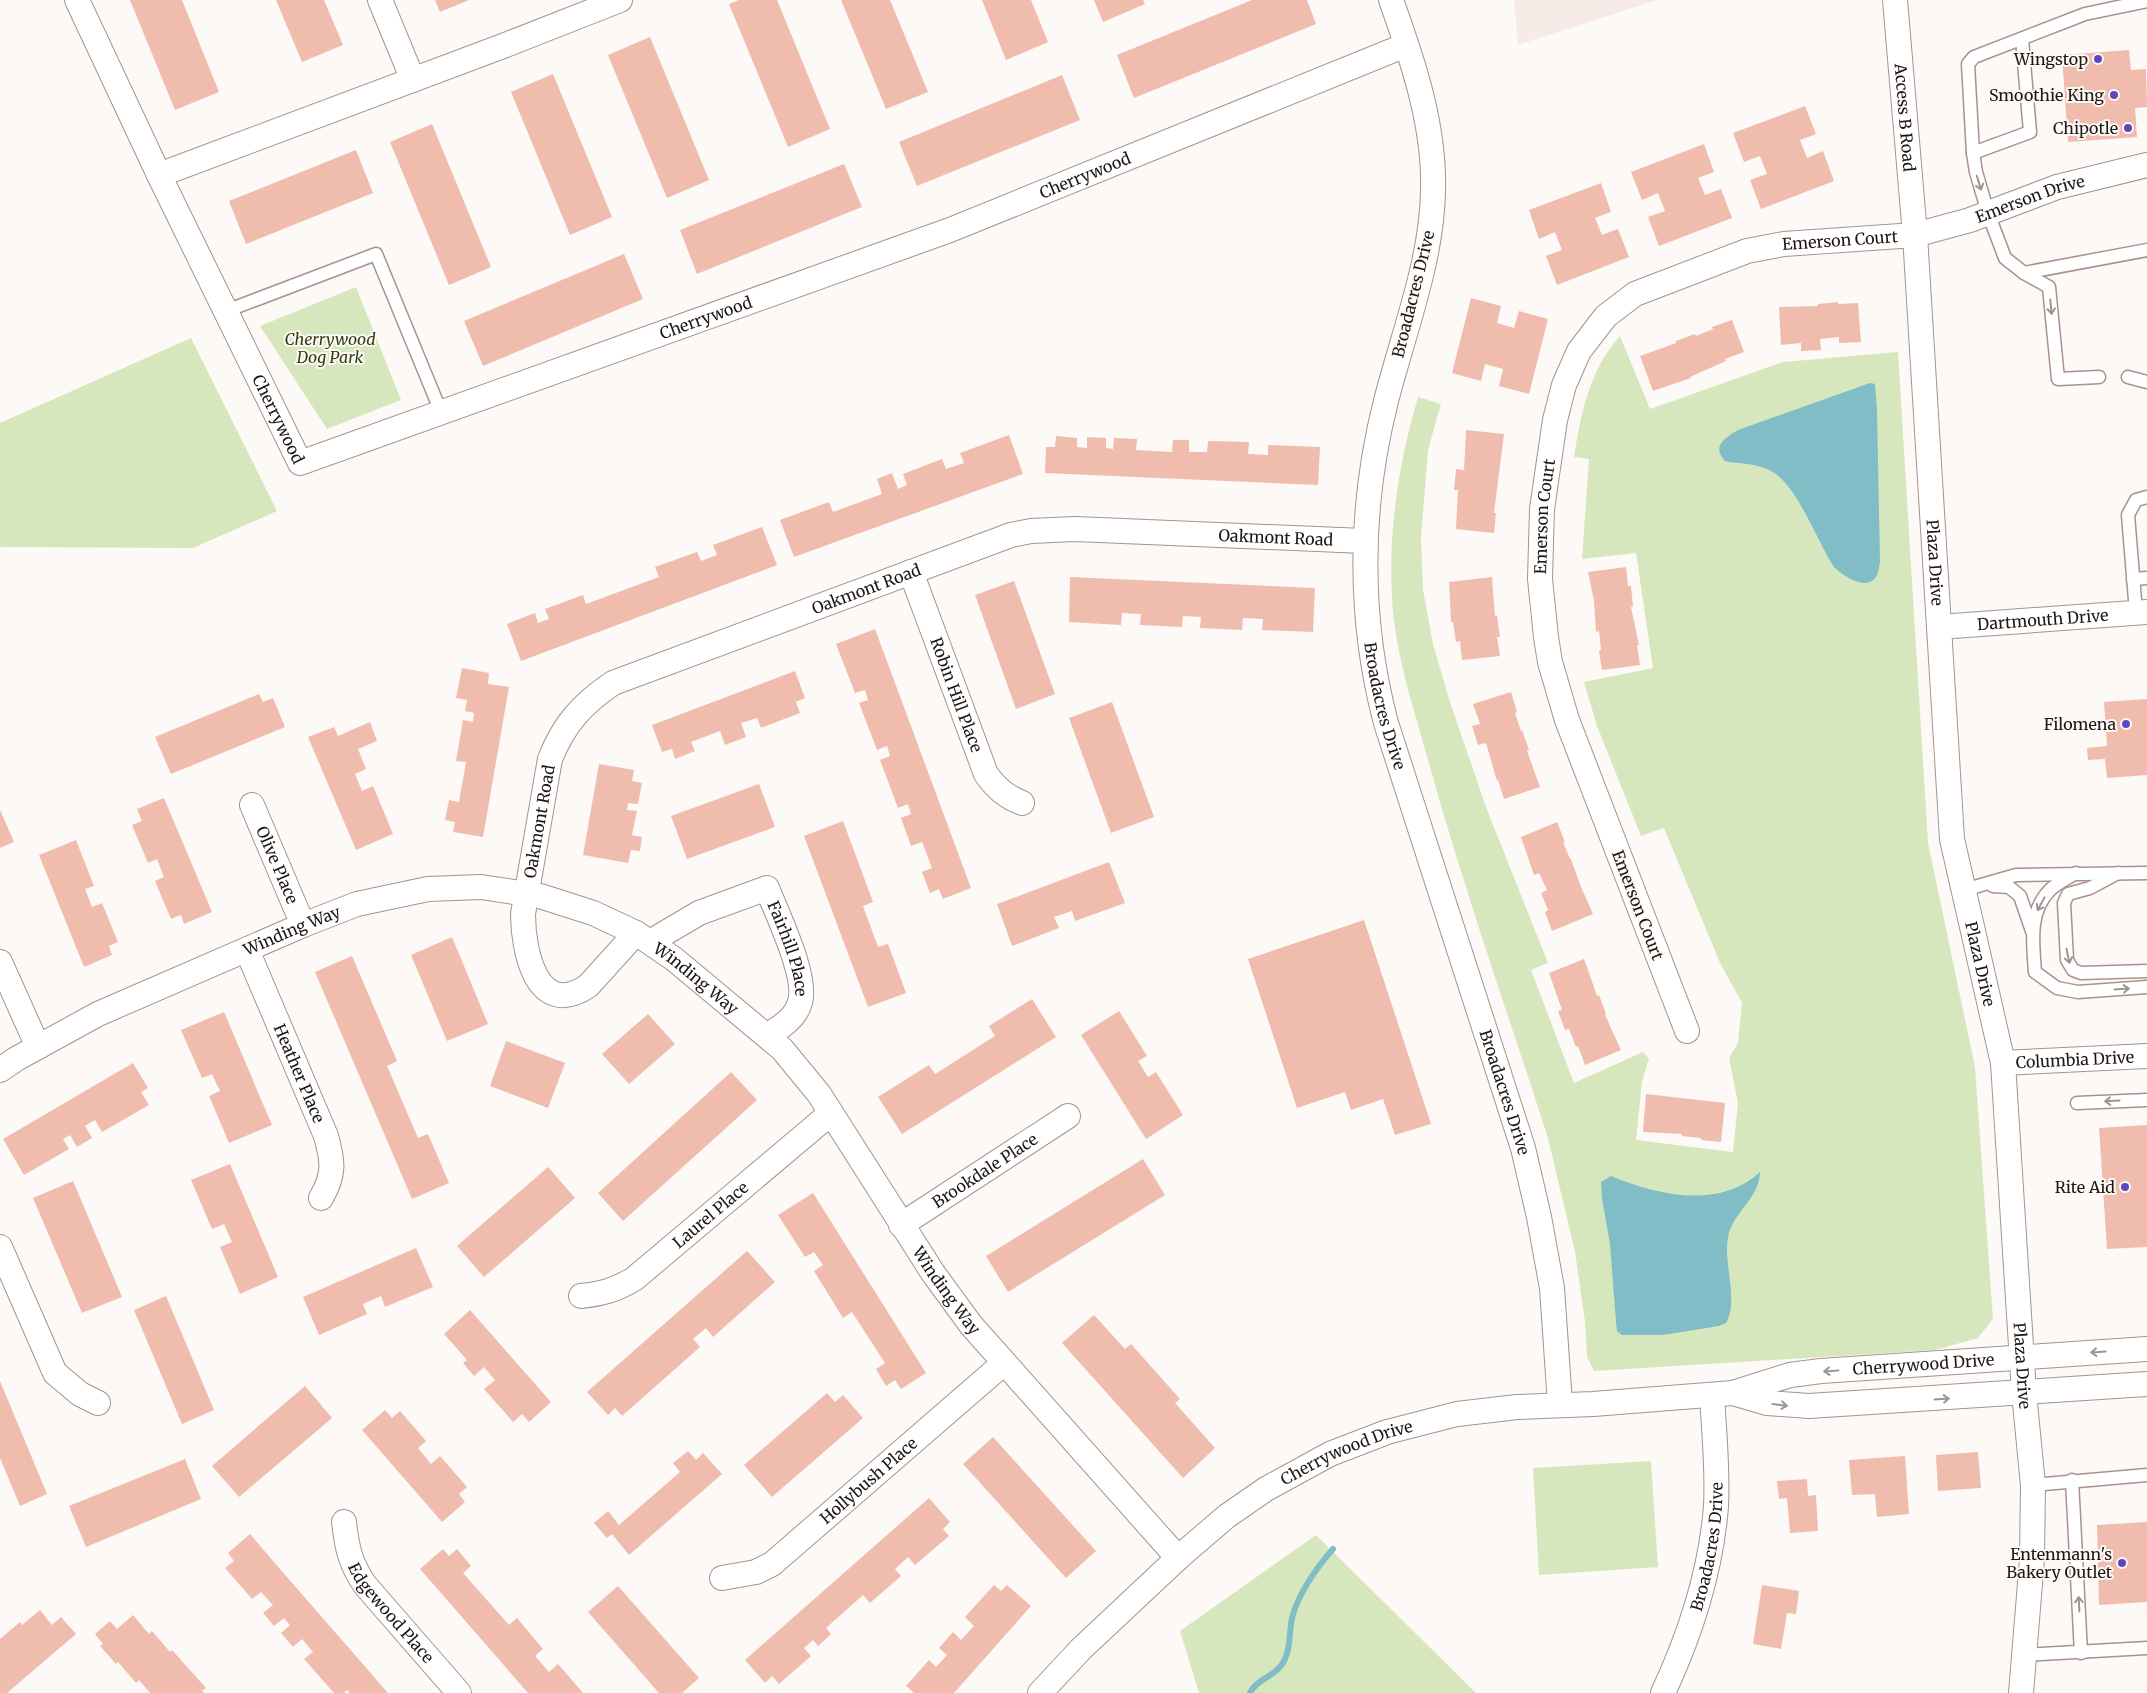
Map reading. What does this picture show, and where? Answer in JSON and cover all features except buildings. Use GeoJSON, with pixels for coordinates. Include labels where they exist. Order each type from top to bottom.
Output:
{"type":"FeatureCollection","features":[{"type":"Feature","properties":{"kind":"street","name":"Cherrywood"},"geometry":{"type":"LineString","coordinates":[[77,0],[159,175],[300,462],[950,230],[1406,45]]}},
{"type":"Feature","properties":{"kind":"street"},"geometry":{"type":"LineString","coordinates":[[380,0],[413,80]]}},
{"type":"Feature","properties":{"kind":"street"},"geometry":{"type":"LineString","coordinates":[[159,175],[620,0]]}},
{"type":"Feature","properties":{"kind":"street","name":"Broadacres Drive"},"geometry":{"type":"LineString","coordinates":[[1391,0],[1406,45],[1429,133],[1433,166],[1432,219],[1379,432],[1364,541],[1367,611],[1377,689],[1419,829],[1523,1148],[1552,1288],[1560,1404]]}},
{"type":"Feature","properties":{"kind":"street","name":"Access B Road"},"geometry":{"type":"LineString","coordinates":[[1895,0],[1915,235]]}},
{"type":"Feature","properties":{"kind":"street","name":"Emerson Drive"},"geometry":{"type":"LineString","coordinates":[[1915,235],[1988,213],[2057,187],[2147,165]]}},
{"type":"Feature","properties":{"kind":"street","name":"Plaza Drive"},"geometry":{"type":"LineString","coordinates":[[1915,235],[1952,838],[1974,888],[2003,1063],[2024,1394],[2033,1485],[2032,1559],[2021,1693]]}},
{"type":"Feature","properties":{"kind":"street","name":"Emerson Court"},"geometry":{"type":"LineString","coordinates":[[1687,1032],[1579,752],[1550,662],[1543,609],[1540,545],[1549,450],[1564,385],[1579,351],[1594,329],[1622,303],[1651,286],[1747,251],[1766,246],[1915,235]]}},
{"type":"Feature","properties":{"kind":"street","name":"Oakmont Road"},"geometry":{"type":"LineString","coordinates":[[643,937],[588,986],[569,995],[553,993],[540,982],[527,952],[523,926],[526,893],[550,759],[558,738],[569,722],[596,694],[630,675],[1011,534],[1052,529],[1364,541]]}},
{"type":"Feature","properties":{"kind":"street","name":"Robin Hill Place"},"geometry":{"type":"LineString","coordinates":[[910,572],[986,774],[995,787],[1007,797],[1022,803]]}},
{"type":"Feature","properties":{"kind":"street","name":"Dartmouth Drive"},"geometry":{"type":"LineString","coordinates":[[1939,628],[2141,612]]}},
{"type":"Feature","properties":{"kind":"street","name":"Olive Place"},"geometry":{"type":"LineString","coordinates":[[252,805],[303,924]]}},
{"type":"Feature","properties":{"kind":"street","name":"Winding Way"},"geometry":{"type":"LineString","coordinates":[[0,1070],[98,1014],[303,924],[358,904],[428,889],[481,888],[526,893],[574,906],[643,937],[674,959],[768,1035],[806,1077],[831,1113],[900,1225],[933,1273],[1004,1364],[1178,1558]]}},
{"type":"Feature","properties":{"kind":"street","name":"Fairhill Place"},"geometry":{"type":"LineString","coordinates":[[643,937],[699,913],[767,888],[798,968],[802,994],[800,1004],[795,1013],[786,1023],[768,1035]]}},
{"type":"Feature","properties":{"kind":"street","name":"Heather Place"},"geometry":{"type":"LineString","coordinates":[[247,950],[332,1154],[332,1170],[329,1184],[322,1198]]}},
{"type":"Feature","properties":{"kind":"street"},"geometry":{"type":"LineString","coordinates":[[0,962],[38,1047]]}},
{"type":"Feature","properties":{"kind":"street","name":"Columbia Drive"},"geometry":{"type":"LineString","coordinates":[[2003,1063],[2147,1056]]}},
{"type":"Feature","properties":{"kind":"street","name":"Laurel Place"},"geometry":{"type":"LineString","coordinates":[[581,1296],[603,1294],[619,1288],[634,1279],[831,1113]]}},
{"type":"Feature","properties":{"kind":"street","name":"Brookdale Place"},"geometry":{"type":"LineString","coordinates":[[900,1225],[1068,1116]]}},
{"type":"Feature","properties":{"kind":"street"},"geometry":{"type":"LineString","coordinates":[[0,1247],[55,1372],[80,1394],[98,1403]]}},
{"type":"Feature","properties":{"kind":"street","name":"Cherrywood Drive"},"geometry":{"type":"LineString","coordinates":[[1040,1693],[1081,1649],[1178,1558],[1227,1516],[1266,1488],[1338,1451],[1387,1432],[1432,1418],[1482,1410],[1722,1394],[1790,1375],[1821,1371],[2147,1349]]}},
{"type":"Feature","properties":{"kind":"street","name":"Hollybush Place"},"geometry":{"type":"LineString","coordinates":[[722,1578],[756,1572],[772,1564],[1004,1364]]}},
{"type":"Feature","properties":{"kind":"street","name":"Cherrywood Drive"},"geometry":{"type":"LineString","coordinates":[[1722,1394],[1768,1403],[1809,1406],[2024,1394],[2147,1384]]}},
{"type":"Feature","properties":{"kind":"street","name":"Broadacres Drive"},"geometry":{"type":"LineString","coordinates":[[1663,1693],[1686,1642],[1697,1610],[1711,1543],[1716,1506],[1716,1467],[1722,1394]]}},
{"type":"Feature","properties":{"kind":"street","name":"Edgewood Place"},"geometry":{"type":"LineString","coordinates":[[344,1522],[346,1547],[353,1567],[365,1585],[459,1693]]}},
{"type":"Feature","properties":{"kind":"lane"},"geometry":{"type":"LineString","coordinates":[[2099,376],[2058,379],[2049,287],[2024,273],[2005,258],[1988,213],[1976,172],[1973,153],[1968,64],[1974,57],[2085,14],[2147,1]]}},
{"type":"Feature","properties":{"kind":"lane"},"geometry":{"type":"LineString","coordinates":[[1973,153],[2030,132],[2022,39]]}},
{"type":"Feature","properties":{"kind":"lane"},"geometry":{"type":"LineString","coordinates":[[2024,273],[2147,250]]}},
{"type":"Feature","properties":{"kind":"lane"},"geometry":{"type":"LineString","coordinates":[[226,311],[376,254],[441,412]]}},
{"type":"Feature","properties":{"kind":"lane"},"geometry":{"type":"LineString","coordinates":[[2128,377],[2147,382]]}},
{"type":"Feature","properties":{"kind":"lane"},"geometry":{"type":"LineString","coordinates":[[2141,612],[2133,579],[2128,515],[2136,500],[2147,497]]}},
{"type":"Feature","properties":{"kind":"lane"},"geometry":{"type":"LineString","coordinates":[[2133,579],[2147,578]]}},
{"type":"Feature","properties":{"kind":"lane"},"geometry":{"type":"LineString","coordinates":[[2032,932],[2039,905],[2051,888],[2076,873]]}},
{"type":"Feature","properties":{"kind":"lane"},"geometry":{"type":"LineString","coordinates":[[2118,873],[2090,888],[2068,894],[2064,903],[2067,960],[2073,970],[2081,974],[2147,971]]}},
{"type":"Feature","properties":{"kind":"lane"},"geometry":{"type":"LineString","coordinates":[[1974,888],[2016,875],[2147,873]]}},
{"type":"Feature","properties":{"kind":"lane"},"geometry":{"type":"LineString","coordinates":[[1974,888],[2009,887],[2020,896],[2032,932],[2035,972],[2057,988],[2078,992],[2147,987]]}},
{"type":"Feature","properties":{"kind":"lane"},"geometry":{"type":"LineString","coordinates":[[2078,1103],[2147,1100]]}},
{"type":"Feature","properties":{"kind":"lane"},"geometry":{"type":"LineString","coordinates":[[2033,1485],[2072,1480],[2147,1475]]}},
{"type":"Feature","properties":{"kind":"lane"},"geometry":{"type":"LineString","coordinates":[[2072,1480],[2081,1653]]}},
{"type":"Feature","properties":{"kind":"lane"},"geometry":{"type":"LineString","coordinates":[[2024,1655],[2147,1648]]}},
{"type":"Feature","properties":{"kind":"shaded area"},"geometry":{"type":"Polygon","coordinates":[[[1514,0],[1657,0],[1518,45],[1514,0]]]}},
{"type":"Feature","properties":{"kind":"green space","name":"Cherrywood Dog Park"},"geometry":{"type":"Polygon","coordinates":[[[356,287],[401,400],[327,429],[260,326],[356,287]]]}},
{"type":"Feature","properties":{"kind":"green space"},"geometry":{"type":"Polygon","coordinates":[[[1620,336],[1650,409],[1783,362],[1898,352],[1928,843],[1975,1067],[1993,1319],[1978,1338],[1935,1350],[1594,1371],[1587,1357],[1585,1322],[1575,1252],[1548,1138],[1443,814],[1412,705],[1397,641],[1391,573],[1396,496],[1405,446],[1418,397],[1441,404],[1428,450],[1421,538],[1423,590],[1433,644],[1450,702],[1486,807],[1548,963],[1531,970],[1574,1083],[1643,1052],[1649,1059],[1642,1081],[1636,1140],[1733,1152],[1738,1103],[1729,1058],[1738,1043],[1742,1003],[1720,963],[1664,828],[1641,836],[1597,726],[1584,682],[1653,668],[1636,553],[1582,559],[1589,459],[1574,457],[1588,393],[1601,363],[1609,349],[1620,336]]]}},
{"type":"Feature","properties":{"kind":"green space"},"geometry":{"type":"Polygon","coordinates":[[[191,338],[277,511],[193,548],[0,547],[0,423],[191,338]]]}},
{"type":"Feature","properties":{"kind":"green space"},"geometry":{"type":"Polygon","coordinates":[[[1651,1461],[1658,1567],[1539,1575],[1533,1468],[1651,1461]]]}},
{"type":"Feature","properties":{"kind":"green space"},"geometry":{"type":"Polygon","coordinates":[[[1316,1535],[1476,1693],[1199,1693],[1180,1631],[1316,1535]]]}},
{"type":"Feature","properties":{"kind":"water"},"geometry":{"type":"Polygon","coordinates":[[[1870,383],[1875,384],[1877,410],[1880,562],[1878,573],[1873,580],[1868,583],[1862,583],[1843,575],[1834,567],[1805,512],[1787,485],[1777,475],[1762,467],[1725,461],[1719,451],[1724,439],[1738,430],[1870,383]]]}},
{"type":"Feature","properties":{"kind":"water"},"geometry":{"type":"Polygon","coordinates":[[[1760,1172],[1756,1190],[1735,1220],[1728,1237],[1727,1258],[1731,1304],[1730,1314],[1726,1323],[1719,1326],[1663,1335],[1622,1335],[1617,1331],[1610,1244],[1601,1182],[1611,1176],[1648,1189],[1668,1193],[1707,1195],[1726,1191],[1744,1184],[1760,1172]]]}},
{"type":"Feature","properties":{"kind":"waterway"},"geometry":{"type":"LineString","coordinates":[[1250,1693],[1257,1684],[1282,1665],[1288,1649],[1292,1618],[1303,1590],[1333,1549]]}},
{"type":"Feature","properties":{"kind":"place","name":"Wingstop"},"geometry":{"type":"Point","coordinates":[2098,59]}},
{"type":"Feature","properties":{"kind":"place","name":"Smoothie King"},"geometry":{"type":"Point","coordinates":[2114,95]}},
{"type":"Feature","properties":{"kind":"place","name":"Chipotle"},"geometry":{"type":"Point","coordinates":[2128,128]}},
{"type":"Feature","properties":{"kind":"place","name":"Filomena"},"geometry":{"type":"Point","coordinates":[2126,724]}},
{"type":"Feature","properties":{"kind":"place","name":"Rite Aid"},"geometry":{"type":"Point","coordinates":[2125,1187]}},
{"type":"Feature","properties":{"kind":"place","name":"Entenmann's Bakery Outlet"},"geometry":{"type":"Point","coordinates":[2122,1563]}}]}
